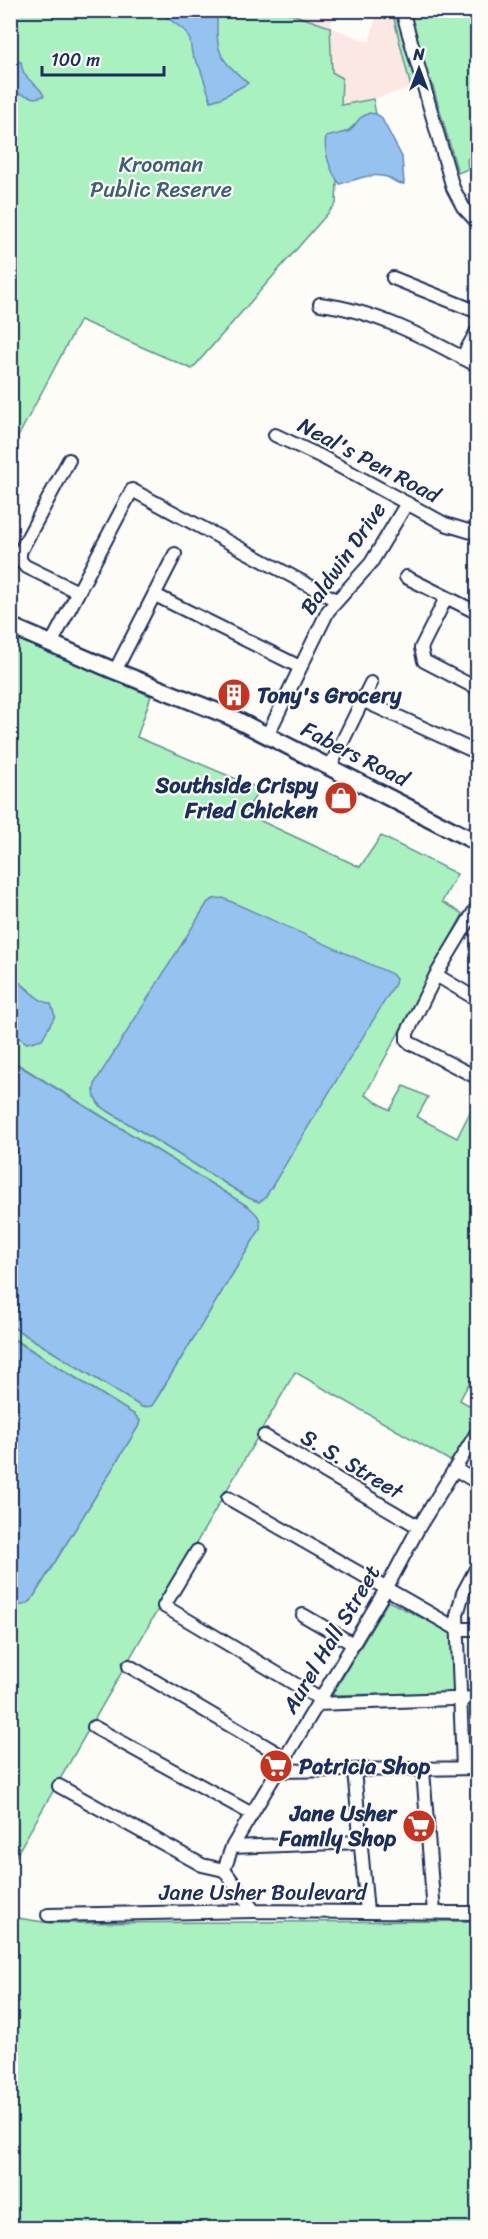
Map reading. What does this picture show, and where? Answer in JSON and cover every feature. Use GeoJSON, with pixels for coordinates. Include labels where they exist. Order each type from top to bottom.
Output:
{"type":"FeatureCollection","features":[{"type":"Feature","properties":{"kind":"main road","name":"Fabers Road"},"geometry":{"type":"LineString","coordinates":[[10,626],[268,734],[477,843]]}},
{"type":"Feature","properties":{"kind":"street"},"geometry":{"type":"LineString","coordinates":[[402,10],[453,188],[463,207],[477,223]]}},
{"type":"Feature","properties":{"kind":"street"},"geometry":{"type":"LineString","coordinates":[[393,278],[477,312]]}},
{"type":"Feature","properties":{"kind":"street"},"geometry":{"type":"LineString","coordinates":[[320,304],[340,307],[394,324],[477,366]]}},
{"type":"Feature","properties":{"kind":"street"},"geometry":{"type":"LineString","coordinates":[[462,358],[477,329]]}},
{"type":"Feature","properties":{"kind":"street","name":"Neal's Pen Road"},"geometry":{"type":"LineString","coordinates":[[275,435],[322,457],[446,524],[477,534]]}},
{"type":"Feature","properties":{"kind":"street"},"geometry":{"type":"LineString","coordinates":[[69,460],[20,552],[20,560],[25,566],[78,592]]}},
{"type":"Feature","properties":{"kind":"street"},"geometry":{"type":"LineString","coordinates":[[51,644],[132,490],[336,600]]}},
{"type":"Feature","properties":{"kind":"street","name":"Baldwin Drive"},"geometry":{"type":"LineString","coordinates":[[268,734],[328,611],[371,563],[407,503]]}},
{"type":"Feature","properties":{"kind":"street"},"geometry":{"type":"LineString","coordinates":[[115,671],[175,554]]}},
{"type":"Feature","properties":{"kind":"street"},"geometry":{"type":"LineString","coordinates":[[406,577],[477,613]]}},
{"type":"Feature","properties":{"kind":"street"},"geometry":{"type":"LineString","coordinates":[[155,595],[300,667]]}},
{"type":"Feature","properties":{"kind":"street"},"geometry":{"type":"LineString","coordinates":[[446,598],[421,648],[421,655],[424,661],[477,689]]}},
{"type":"Feature","properties":{"kind":"street"},"geometry":{"type":"LineString","coordinates":[[330,767],[371,683]]}},
{"type":"Feature","properties":{"kind":"street"},"geometry":{"type":"LineString","coordinates":[[364,701],[477,753]]}},
{"type":"Feature","properties":{"kind":"street"},"geometry":{"type":"LineString","coordinates":[[476,1077],[407,1040],[409,1027],[477,905]]}},
{"type":"Feature","properties":{"kind":"street"},"geometry":{"type":"LineString","coordinates":[[436,975],[477,1000]]}},
{"type":"Feature","properties":{"kind":"street","name":"Aurel Hall Street"},"geometry":{"type":"LineString","coordinates":[[224,1870],[232,1847],[386,1589],[418,1527],[477,1431]]}},
{"type":"Feature","properties":{"kind":"street","name":"S. S. Street"},"geometry":{"type":"LineString","coordinates":[[264,1436],[418,1527]]}},
{"type":"Feature","properties":{"kind":"street"},"geometry":{"type":"LineString","coordinates":[[455,1469],[477,1483]]}},
{"type":"Feature","properties":{"kind":"street"},"geometry":{"type":"LineString","coordinates":[[228,1498],[457,1629],[477,1629]]}},
{"type":"Feature","properties":{"kind":"street"},"geometry":{"type":"LineString","coordinates":[[196,1551],[165,1606],[318,1702],[477,1698]]}},
{"type":"Feature","properties":{"kind":"street"},"geometry":{"type":"LineString","coordinates":[[463,1768],[457,1629],[459,1604],[477,1564]]}},
{"type":"Feature","properties":{"kind":"street"},"geometry":{"type":"LineString","coordinates":[[303,1614],[353,1644]]}},
{"type":"Feature","properties":{"kind":"street"},"geometry":{"type":"LineString","coordinates":[[129,1666],[284,1757]]}},
{"type":"Feature","properties":{"kind":"street"},"geometry":{"type":"LineString","coordinates":[[94,1727],[252,1814]]}},
{"type":"Feature","properties":{"kind":"street"},"geometry":{"type":"LineString","coordinates":[[278,1771],[477,1768]]}},
{"type":"Feature","properties":{"kind":"street"},"geometry":{"type":"LineString","coordinates":[[354,1770],[367,1912]]}},
{"type":"Feature","properties":{"kind":"street"},"geometry":{"type":"LineString","coordinates":[[423,1770],[434,1912]]}},
{"type":"Feature","properties":{"kind":"street"},"geometry":{"type":"LineString","coordinates":[[59,1786],[202,1865],[224,1870],[254,1911]]}},
{"type":"Feature","properties":{"kind":"street"},"geometry":{"type":"LineString","coordinates":[[232,1847],[360,1842]]}},
{"type":"Feature","properties":{"kind":"street","name":"Jane Usher Boulevard"},"geometry":{"type":"LineString","coordinates":[[48,1915],[254,1911],[477,1912]]}},
{"type":"Feature","properties":{"kind":"shaded area"},"geometry":{"type":"Polygon","coordinates":[[[283,11],[335,11],[330,27],[283,11]]]}},
{"type":"Feature","properties":{"kind":"shaded area"},"geometry":{"type":"Polygon","coordinates":[[[378,11],[392,11],[411,88],[339,106],[332,71],[330,27],[369,42],[378,11]]]}},
{"type":"Feature","properties":{"kind":"green space","name":"Krooman Public Reserve"},"geometry":{"type":"Polygon","coordinates":[[[10,11],[159,11],[161,13],[283,11],[330,27],[332,72],[342,78],[341,105],[373,99],[376,114],[361,118],[349,130],[339,134],[336,204],[192,369],[80,320],[11,450],[10,11]]]}},
{"type":"Feature","properties":{"kind":"green space"},"geometry":{"type":"Polygon","coordinates":[[[392,11],[477,11],[477,146],[467,160],[468,169],[458,173],[431,80],[411,88],[392,11]]]}},
{"type":"Feature","properties":{"kind":"green space"},"geometry":{"type":"Polygon","coordinates":[[[11,636],[151,696],[137,737],[260,789],[246,811],[261,821],[360,867],[381,836],[457,874],[442,902],[463,914],[365,1095],[390,1110],[404,1086],[428,1097],[417,1117],[457,1138],[478,1096],[477,1368],[460,1400],[477,1410],[477,1417],[452,1462],[295,1372],[11,1864],[11,1603],[18,1606],[31,1601],[140,1421],[135,1415],[11,1337],[11,1326],[142,1407],[152,1406],[260,1229],[249,1207],[11,1060],[11,1032],[27,1043],[39,1001],[11,976],[11,636]],[[214,899],[208,902],[94,1089],[98,1104],[108,1111],[259,1202],[214,899]]]}},
{"type":"Feature","properties":{"kind":"green space"},"geometry":{"type":"Polygon","coordinates":[[[388,1601],[453,1633],[453,1693],[332,1695],[388,1601]]]}},
{"type":"Feature","properties":{"kind":"green space"},"geometry":{"type":"Polygon","coordinates":[[[11,1917],[50,1923],[477,1921],[477,2228],[11,2228],[11,1917]]]}},
{"type":"Feature","properties":{"kind":"water"},"geometry":{"type":"Polygon","coordinates":[[[159,11],[217,11],[217,36],[220,52],[229,66],[248,83],[211,101],[185,31],[159,11]]]}},
{"type":"Feature","properties":{"kind":"water"},"geometry":{"type":"Polygon","coordinates":[[[11,60],[21,62],[25,74],[44,96],[35,98],[17,93],[11,77],[11,60]]]}},
{"type":"Feature","properties":{"kind":"water"},"geometry":{"type":"Polygon","coordinates":[[[369,113],[381,117],[402,157],[404,184],[375,175],[340,184],[328,162],[326,137],[350,131],[360,118],[369,113]]]}},
{"type":"Feature","properties":{"kind":"water"},"geometry":{"type":"Polygon","coordinates":[[[223,898],[392,974],[396,979],[265,1198],[259,1202],[108,1111],[100,1105],[94,1095],[96,1081],[208,902],[223,898]]]}},
{"type":"Feature","properties":{"kind":"water"},"geometry":{"type":"Polygon","coordinates":[[[11,976],[35,996],[51,1004],[55,1016],[42,1039],[27,1043],[11,1032],[11,976]]]}},
{"type":"Feature","properties":{"kind":"water"},"geometry":{"type":"Polygon","coordinates":[[[10,1060],[249,1207],[259,1219],[260,1229],[152,1406],[142,1407],[11,1326],[10,1060]]]}},
{"type":"Feature","properties":{"kind":"water"},"geometry":{"type":"Polygon","coordinates":[[[10,1337],[135,1415],[140,1421],[31,1601],[21,1605],[10,1603],[10,1337]]]}},
{"type":"Feature","properties":{"kind":"place","name":"Tony's Grocery"},"geometry":{"type":"Point","coordinates":[234,695]}},
{"type":"Feature","properties":{"kind":"place","name":"Southside Crispy Fried Chicken"},"geometry":{"type":"Point","coordinates":[341,798]}},
{"type":"Feature","properties":{"kind":"place","name":"Patricia Shop"},"geometry":{"type":"Point","coordinates":[276,1766]}},
{"type":"Feature","properties":{"kind":"place","name":"Jane Usher Family Shop"},"geometry":{"type":"Point","coordinates":[419,1826]}}]}
